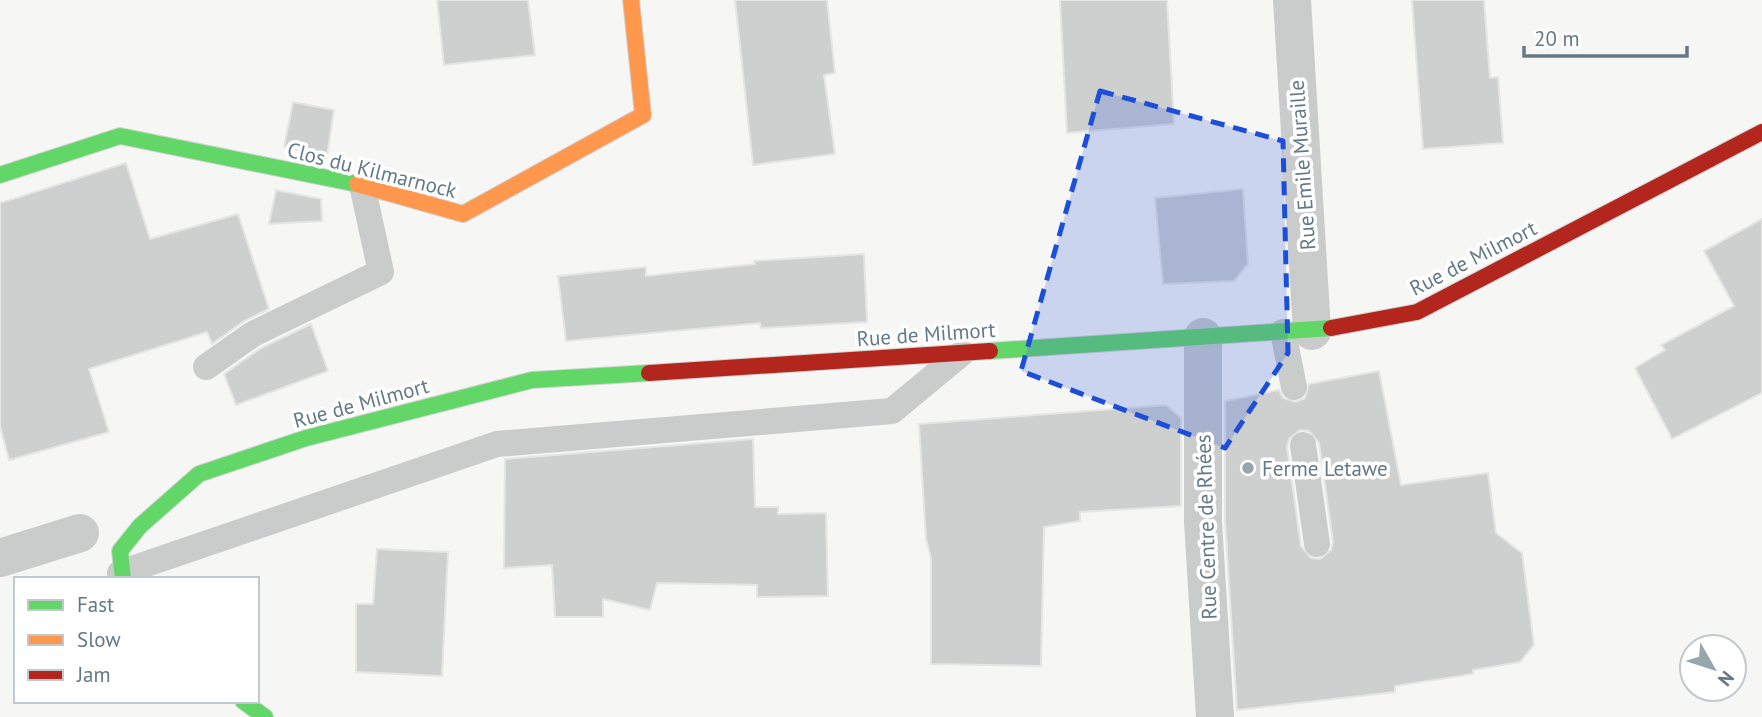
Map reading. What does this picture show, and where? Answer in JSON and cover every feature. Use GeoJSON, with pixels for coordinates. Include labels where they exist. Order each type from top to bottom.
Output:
{"type":"FeatureCollection","features":[{"type":"Feature","properties":{"kind":"street","name":"Clos du Kilmarnock"},"geometry":{"type":"LineString","coordinates":[[0,175],[120,135],[362,185],[463,214],[643,116],[631,0]]}},
{"type":"Feature","properties":{"kind":"street","name":"Rue Emile Muraille"},"geometry":{"type":"LineString","coordinates":[[1292,0],[1298,331]]}},
{"type":"Feature","properties":{"kind":"street","name":"Rue de Milmort"},"geometry":{"type":"LineString","coordinates":[[121,576],[120,551],[140,526],[199,474],[306,438],[531,380],[1298,331],[1417,312],[1762,132]]}},
{"type":"Feature","properties":{"kind":"street","name":"Rue Centre de Rhées"},"geometry":{"type":"LineString","coordinates":[[1203,338],[1203,522],[1215,717]]}},
{"type":"Feature","properties":{"kind":"street"},"geometry":{"type":"LineString","coordinates":[[0,558],[80,533]]}},
{"type":"Feature","properties":{"kind":"street"},"geometry":{"type":"LineString","coordinates":[[246,703],[265,717]]}},
{"type":"Feature","properties":{"kind":"lane"},"geometry":{"type":"LineString","coordinates":[[206,367],[253,334],[381,272],[362,185]]}},
{"type":"Feature","properties":{"kind":"lane"},"geometry":{"type":"LineString","coordinates":[[1294,387],[1298,331]]}},
{"type":"Feature","properties":{"kind":"lane"},"geometry":{"type":"LineString","coordinates":[[121,576],[497,444],[892,411],[962,353]]}},
{"type":"Feature","properties":{"kind":"lane"},"geometry":{"type":"LineString","coordinates":[[1303,445],[1317,544]]}},
{"type":"Feature","properties":{"kind":"highlighted area"},"geometry":{"type":"Polygon","coordinates":[[[1100,91],[1283,141],[1288,353],[1225,448],[1021,371],[1100,91]]]}},
{"type":"Feature","properties":{"kind":"building"},"geometry":{"type":"Polygon","coordinates":[[[437,0],[528,0],[535,55],[444,65],[437,0]]]}},
{"type":"Feature","properties":{"kind":"building"},"geometry":{"type":"Polygon","coordinates":[[[735,0],[827,0],[835,73],[824,75],[835,154],[753,165],[735,0]]]}},
{"type":"Feature","properties":{"kind":"building"},"geometry":{"type":"Polygon","coordinates":[[[1060,0],[1167,0],[1174,124],[1067,133],[1060,0]]]}},
{"type":"Feature","properties":{"kind":"building"},"geometry":{"type":"Polygon","coordinates":[[[1412,0],[1484,0],[1490,78],[1498,77],[1503,143],[1423,149],[1412,0]]]}},
{"type":"Feature","properties":{"kind":"building"},"geometry":{"type":"Polygon","coordinates":[[[293,102],[334,110],[327,156],[284,147],[293,102]]]}},
{"type":"Feature","properties":{"kind":"building"},"geometry":{"type":"Polygon","coordinates":[[[126,163],[150,239],[238,214],[269,309],[244,321],[212,344],[207,332],[89,369],[109,432],[9,460],[0,426],[0,203],[126,163]]]}},
{"type":"Feature","properties":{"kind":"building"},"geometry":{"type":"Polygon","coordinates":[[[1243,189],[1248,264],[1234,281],[1163,284],[1155,198],[1243,189]]]}},
{"type":"Feature","properties":{"kind":"building"},"geometry":{"type":"Polygon","coordinates":[[[276,190],[321,199],[322,221],[269,224],[276,190]]]}},
{"type":"Feature","properties":{"kind":"building"},"geometry":{"type":"Polygon","coordinates":[[[1762,219],[1762,393],[1672,439],[1635,368],[1665,350],[1661,345],[1734,306],[1704,251],[1762,219]]]}},
{"type":"Feature","properties":{"kind":"building"},"geometry":{"type":"Polygon","coordinates":[[[864,254],[867,322],[761,328],[760,323],[566,341],[558,276],[646,267],[646,276],[755,264],[754,261],[864,254]]]}},
{"type":"Feature","properties":{"kind":"building"},"geometry":{"type":"Polygon","coordinates":[[[311,324],[328,371],[236,405],[224,374],[261,348],[311,324]]]}},
{"type":"Feature","properties":{"kind":"building"},"geometry":{"type":"Polygon","coordinates":[[[1379,371],[1401,485],[1488,473],[1496,533],[1522,553],[1534,645],[1520,662],[1473,670],[1473,674],[1395,686],[1395,692],[1237,710],[1225,521],[1225,401],[1279,390],[1283,398],[1296,402],[1305,398],[1309,384],[1379,371]],[[1300,430],[1289,439],[1287,447],[1301,546],[1311,558],[1320,559],[1331,550],[1333,542],[1319,443],[1309,431],[1300,430]]]}},
{"type":"Feature","properties":{"kind":"building"},"geometry":{"type":"Polygon","coordinates":[[[1166,405],[1181,418],[1181,506],[1080,512],[1080,521],[1044,527],[1041,666],[931,664],[931,558],[926,539],[919,424],[1166,405]]]}},
{"type":"Feature","properties":{"kind":"building"},"geometry":{"type":"Polygon","coordinates":[[[753,439],[755,507],[778,507],[778,514],[826,513],[828,596],[757,597],[757,585],[657,583],[650,610],[603,599],[603,617],[555,617],[552,565],[504,568],[505,459],[753,439]]]}},
{"type":"Feature","properties":{"kind":"building"},"geometry":{"type":"Polygon","coordinates":[[[377,549],[448,552],[442,676],[356,672],[356,604],[373,604],[377,549]]]}},
{"type":"Feature","properties":{"kind":"traffic: fast"},"geometry":{"type":"LineString","coordinates":[[0,175],[120,136],[357,184]]}},
{"type":"Feature","properties":{"kind":"traffic: fast"},"geometry":{"type":"LineString","coordinates":[[990,351],[1331,328]]}},
{"type":"Feature","properties":{"kind":"traffic: fast"},"geometry":{"type":"LineString","coordinates":[[123,577],[120,551],[140,526],[199,474],[306,438],[532,380],[649,373]]}},
{"type":"Feature","properties":{"kind":"traffic: fast"},"geometry":{"type":"LineString","coordinates":[[246,703],[265,717]]}},
{"type":"Feature","properties":{"kind":"traffic: slow"},"geometry":{"type":"LineString","coordinates":[[357,184],[463,214],[643,115],[631,0]]}},
{"type":"Feature","properties":{"kind":"traffic: jam"},"geometry":{"type":"LineString","coordinates":[[1331,328],[1417,312],[1762,132]]}},
{"type":"Feature","properties":{"kind":"traffic: jam"},"geometry":{"type":"LineString","coordinates":[[649,373],[990,351]]}},
{"type":"Feature","properties":{"kind":"place","name":"Ferme Letawe"},"geometry":{"type":"Point","coordinates":[1248,468]}}]}
